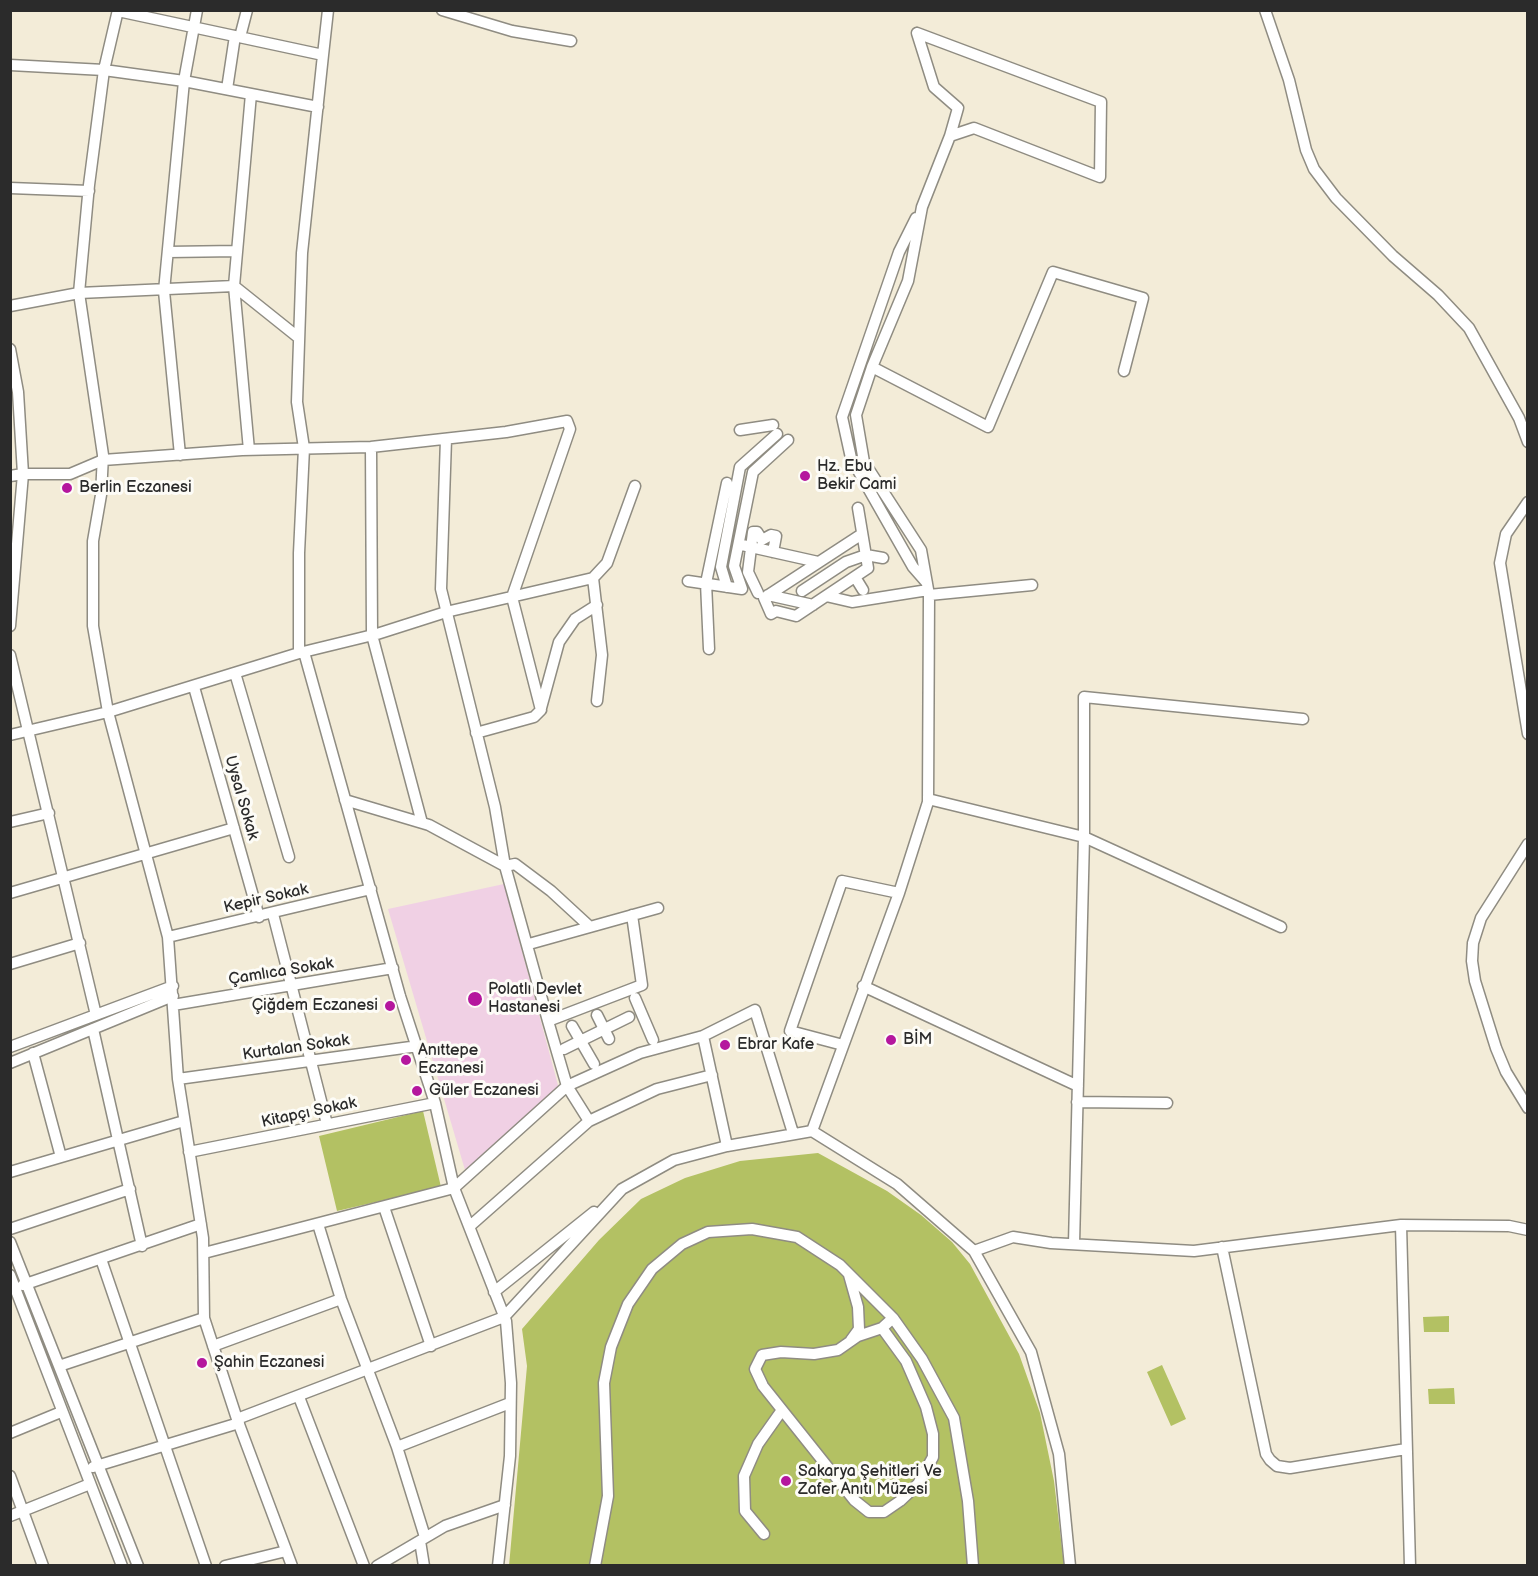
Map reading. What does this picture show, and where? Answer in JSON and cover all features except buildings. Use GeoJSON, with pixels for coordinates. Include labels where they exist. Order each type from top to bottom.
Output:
{"type":"FeatureCollection","features":[{"type":"Feature","properties":{"kind":"street"},"geometry":{"type":"LineString","coordinates":[[180,455],[164,291],[184,81],[197,10]]}},
{"type":"Feature","properties":{"kind":"street"},"geometry":{"type":"LineString","coordinates":[[227,89],[238,37],[247,10]]}},
{"type":"Feature","properties":{"kind":"street"},"geometry":{"type":"LineString","coordinates":[[327,10],[302,253],[297,402],[304,448],[299,553],[302,652],[393,968],[435,1102],[454,1188],[504,1317],[511,1383],[510,1456],[498,1566]]}},
{"type":"Feature","properties":{"kind":"street"},"geometry":{"type":"LineString","coordinates":[[442,10],[512,31],[571,41]]}},
{"type":"Feature","properties":{"kind":"street"},"geometry":{"type":"LineString","coordinates":[[1266,10],[1289,80],[1306,150],[1320,179],[1393,256],[1438,295],[1469,328],[1519,418],[1527,442]]}},
{"type":"Feature","properties":{"kind":"street"},"geometry":{"type":"LineString","coordinates":[[292,1566],[238,1421],[204,1318],[204,1253],[178,1078],[168,937],[108,712],[93,626],[93,541],[102,460],[79,293],[88,191],[104,70],[118,11],[323,55]]}},
{"type":"Feature","properties":{"kind":"street"},"geometry":{"type":"LineString","coordinates":[[928,589],[850,458],[842,417],[899,252],[922,207],[950,136],[958,108],[934,87],[917,33],[1101,102],[1100,177],[974,128],[950,136]]}},
{"type":"Feature","properties":{"kind":"street"},"geometry":{"type":"LineString","coordinates":[[10,65],[104,70],[184,81],[318,107]]}},
{"type":"Feature","properties":{"kind":"street"},"geometry":{"type":"LineString","coordinates":[[249,450],[234,286],[251,93]]}},
{"type":"Feature","properties":{"kind":"street"},"geometry":{"type":"LineString","coordinates":[[10,188],[88,191]]}},
{"type":"Feature","properties":{"kind":"street"},"geometry":{"type":"LineString","coordinates":[[812,1131],[863,986],[899,893],[928,799],[928,589],[921,550],[864,462],[856,415],[872,367],[908,280],[922,207]]}},
{"type":"Feature","properties":{"kind":"street"},"geometry":{"type":"LineString","coordinates":[[168,252],[237,251]]}},
{"type":"Feature","properties":{"kind":"street"},"geometry":{"type":"LineString","coordinates":[[872,367],[988,427],[1053,272],[1143,298],[1124,371]]}},
{"type":"Feature","properties":{"kind":"street"},"geometry":{"type":"LineString","coordinates":[[10,306],[79,293],[164,291],[234,286],[300,338]]}},
{"type":"Feature","properties":{"kind":"street"},"geometry":{"type":"LineString","coordinates":[[10,349],[23,474],[10,626]]}},
{"type":"Feature","properties":{"kind":"street"},"geometry":{"type":"LineString","coordinates":[[10,477],[23,474],[70,474],[102,460],[249,450],[371,447],[446,439],[565,420],[570,424],[512,597],[541,710]]}},
{"type":"Feature","properties":{"kind":"street"},"geometry":{"type":"LineString","coordinates":[[709,649],[706,583],[740,470],[775,429],[740,430]]}},
{"type":"Feature","properties":{"kind":"street"},"geometry":{"type":"LineString","coordinates":[[446,439],[441,589],[495,807],[505,866],[529,944],[548,1021],[567,1086],[589,1120]]}},
{"type":"Feature","properties":{"kind":"street"},"geometry":{"type":"LineString","coordinates":[[788,440],[757,475],[744,546],[748,572],[763,594],[771,614],[776,611],[796,616],[800,589]]}},
{"type":"Feature","properties":{"kind":"street"},"geometry":{"type":"LineString","coordinates":[[371,447],[372,635],[422,823]]}},
{"type":"Feature","properties":{"kind":"street"},"geometry":{"type":"LineString","coordinates":[[740,470],[757,475]]}},
{"type":"Feature","properties":{"kind":"street"},"geometry":{"type":"LineString","coordinates":[[727,483],[720,541],[721,567],[727,587]]}},
{"type":"Feature","properties":{"kind":"street"},"geometry":{"type":"LineString","coordinates":[[10,735],[108,712],[302,652],[372,635],[446,612],[593,578],[608,563],[635,486]]}},
{"type":"Feature","properties":{"kind":"street"},"geometry":{"type":"LineString","coordinates":[[1527,502],[1506,534],[1500,563],[1527,734]]}},
{"type":"Feature","properties":{"kind":"street"},"geometry":{"type":"LineString","coordinates":[[763,594],[799,602],[826,596],[868,568],[858,508]]}},
{"type":"Feature","properties":{"kind":"street"},"geometry":{"type":"LineString","coordinates":[[688,581],[742,589],[734,566],[753,532],[757,532],[761,545]]}},
{"type":"Feature","properties":{"kind":"street"},"geometry":{"type":"LineString","coordinates":[[763,594],[862,534]]}},
{"type":"Feature","properties":{"kind":"street"},"geometry":{"type":"LineString","coordinates":[[761,545],[771,535],[776,536],[773,552]]}},
{"type":"Feature","properties":{"kind":"street"},"geometry":{"type":"LineString","coordinates":[[720,541],[744,546],[761,545],[773,552],[819,562],[833,571],[842,586]]}},
{"type":"Feature","properties":{"kind":"street"},"geometry":{"type":"LineString","coordinates":[[800,589],[822,579],[846,562],[866,555],[883,558]]}},
{"type":"Feature","properties":{"kind":"street"},"geometry":{"type":"LineString","coordinates":[[819,562],[822,579]]}},
{"type":"Feature","properties":{"kind":"street"},"geometry":{"type":"LineString","coordinates":[[855,577],[863,590]]}},
{"type":"Feature","properties":{"kind":"street"},"geometry":{"type":"LineString","coordinates":[[593,578],[602,655],[597,701]]}},
{"type":"Feature","properties":{"kind":"street"},"geometry":{"type":"LineString","coordinates":[[826,596],[852,602],[928,589],[1032,585]]}},
{"type":"Feature","properties":{"kind":"street"},"geometry":{"type":"LineString","coordinates":[[799,602],[800,589]]}},
{"type":"Feature","properties":{"kind":"street"},"geometry":{"type":"LineString","coordinates":[[476,733],[534,717],[541,710],[559,642],[574,619],[597,605]]}},
{"type":"Feature","properties":{"kind":"street"},"geometry":{"type":"LineString","coordinates":[[10,655],[96,1015]]}},
{"type":"Feature","properties":{"kind":"street"},"geometry":{"type":"LineString","coordinates":[[235,673],[289,857]]}},
{"type":"Feature","properties":{"kind":"street","name":"Uysal Sokak"},"geometry":{"type":"LineString","coordinates":[[194,687],[259,917]]}},
{"type":"Feature","properties":{"kind":"street"},"geometry":{"type":"LineString","coordinates":[[1074,1244],[1084,837],[1084,697],[1303,719]]}},
{"type":"Feature","properties":{"kind":"street"},"geometry":{"type":"LineString","coordinates":[[928,799],[1084,837],[1281,927]]}},
{"type":"Feature","properties":{"kind":"street"},"geometry":{"type":"LineString","coordinates":[[345,800],[422,823],[505,866],[515,864],[551,891],[590,926]]}},
{"type":"Feature","properties":{"kind":"street"},"geometry":{"type":"LineString","coordinates":[[10,822],[49,813]]}},
{"type":"Feature","properties":{"kind":"street"},"geometry":{"type":"LineString","coordinates":[[10,893],[234,828]]}},
{"type":"Feature","properties":{"kind":"street"},"geometry":{"type":"LineString","coordinates":[[1527,844],[1481,918],[1473,943],[1472,961],[1474,981],[1496,1048],[1506,1072],[1527,1108]]}},
{"type":"Feature","properties":{"kind":"street"},"geometry":{"type":"LineString","coordinates":[[843,1045],[790,1031],[842,881],[899,893]]}},
{"type":"Feature","properties":{"kind":"street","name":"Kepir Sokak"},"geometry":{"type":"LineString","coordinates":[[168,937],[370,890]]}},
{"type":"Feature","properties":{"kind":"street"},"geometry":{"type":"LineString","coordinates":[[529,944],[658,908]]}},
{"type":"Feature","properties":{"kind":"street"},"geometry":{"type":"LineString","coordinates":[[273,914],[327,1124]]}},
{"type":"Feature","properties":{"kind":"street"},"geometry":{"type":"LineString","coordinates":[[548,1021],[642,985],[632,915]]}},
{"type":"Feature","properties":{"kind":"street"},"geometry":{"type":"LineString","coordinates":[[10,964],[80,943]]}},
{"type":"Feature","properties":{"kind":"street","name":"Çamlıca Sokak"},"geometry":{"type":"LineString","coordinates":[[173,995],[291,985],[393,968]]}},
{"type":"Feature","properties":{"kind":"street"},"geometry":{"type":"LineString","coordinates":[[863,986],[1077,1086]]}},
{"type":"Feature","properties":{"kind":"street"},"geometry":{"type":"LineString","coordinates":[[10,1047],[96,1015],[173,995]]}},
{"type":"Feature","properties":{"kind":"street"},"geometry":{"type":"LineString","coordinates":[[10,1063],[173,995]]}},
{"type":"Feature","properties":{"kind":"street"},"geometry":{"type":"LineString","coordinates":[[635,998],[653,1040]]}},
{"type":"Feature","properties":{"kind":"street"},"geometry":{"type":"LineString","coordinates":[[204,1253],[454,1188],[567,1086],[640,1053],[703,1036],[755,1010],[793,1133]]}},
{"type":"Feature","properties":{"kind":"street"},"geometry":{"type":"LineString","coordinates":[[597,1015],[607,1034]]}},
{"type":"Feature","properties":{"kind":"street"},"geometry":{"type":"LineString","coordinates":[[564,1048],[607,1034],[629,1017]]}},
{"type":"Feature","properties":{"kind":"street"},"geometry":{"type":"LineString","coordinates":[[572,1026],[594,1064]]}},
{"type":"Feature","properties":{"kind":"street"},"geometry":{"type":"LineString","coordinates":[[93,1029],[142,1246]]}},
{"type":"Feature","properties":{"kind":"street"},"geometry":{"type":"LineString","coordinates":[[703,1036],[728,1146]]}},
{"type":"Feature","properties":{"kind":"street","name":"Kurtalan Sokak"},"geometry":{"type":"LineString","coordinates":[[178,1078],[418,1046]]}},
{"type":"Feature","properties":{"kind":"street"},"geometry":{"type":"LineString","coordinates":[[33,1053],[61,1156]]}},
{"type":"Feature","properties":{"kind":"street"},"geometry":{"type":"LineString","coordinates":[[470,1227],[589,1120],[657,1089],[712,1075]]}},
{"type":"Feature","properties":{"kind":"street","name":"Kitapçı Sokak"},"geometry":{"type":"LineString","coordinates":[[189,1152],[435,1102]]}},
{"type":"Feature","properties":{"kind":"street"},"geometry":{"type":"LineString","coordinates":[[1077,1102],[1167,1103]]}},
{"type":"Feature","properties":{"kind":"street"},"geometry":{"type":"LineString","coordinates":[[10,1172],[184,1121]]}},
{"type":"Feature","properties":{"kind":"street"},"geometry":{"type":"LineString","coordinates":[[494,1292],[622,1189],[674,1161],[728,1146],[812,1131],[897,1184],[974,1251],[1030,1352],[1059,1454],[1070,1566]]}},
{"type":"Feature","properties":{"kind":"street"},"geometry":{"type":"LineString","coordinates":[[10,1229],[130,1189]]}},
{"type":"Feature","properties":{"kind":"street"},"geometry":{"type":"LineString","coordinates":[[85,1470],[167,1446],[238,1421],[504,1317],[622,1189]]}},
{"type":"Feature","properties":{"kind":"street"},"geometry":{"type":"LineString","coordinates":[[384,1207],[431,1346]]}},
{"type":"Feature","properties":{"kind":"street"},"geometry":{"type":"LineString","coordinates":[[12,1280],[27,1285],[201,1224]]}},
{"type":"Feature","properties":{"kind":"street"},"geometry":{"type":"LineString","coordinates":[[318,1224],[341,1299],[397,1446],[423,1539],[424,1566]]}},
{"type":"Feature","properties":{"kind":"street"},"geometry":{"type":"LineString","coordinates":[[974,1251],[1013,1236],[1074,1244],[1194,1251],[1401,1225],[1509,1226],[1527,1230]]}},
{"type":"Feature","properties":{"kind":"street"},"geometry":{"type":"LineString","coordinates":[[1401,1225],[1410,1566]]}},
{"type":"Feature","properties":{"kind":"street"},"geometry":{"type":"LineString","coordinates":[[596,1566],[608,1496],[605,1374],[611,1347],[628,1304],[652,1269],[682,1244],[708,1232],[752,1229],[797,1237],[849,1275],[893,1318],[922,1359],[954,1418],[968,1501],[973,1566]]}},
{"type":"Feature","properties":{"kind":"street"},"geometry":{"type":"LineString","coordinates":[[10,1242],[138,1566]]}},
{"type":"Feature","properties":{"kind":"street"},"geometry":{"type":"LineString","coordinates":[[1222,1247],[1266,1454],[1270,1460],[1281,1467],[1290,1468],[1406,1449]]}},
{"type":"Feature","properties":{"kind":"street"},"geometry":{"type":"LineString","coordinates":[[101,1259],[167,1446],[206,1566]]}},
{"type":"Feature","properties":{"kind":"street"},"geometry":{"type":"LineString","coordinates":[[849,1275],[858,1307],[859,1329],[849,1343]]}},
{"type":"Feature","properties":{"kind":"street"},"geometry":{"type":"LineString","coordinates":[[12,1280],[122,1566]]}},
{"type":"Feature","properties":{"kind":"street"},"geometry":{"type":"LineString","coordinates":[[213,1346],[341,1299]]}},
{"type":"Feature","properties":{"kind":"street"},"geometry":{"type":"LineString","coordinates":[[10,1311],[23,1307]]}},
{"type":"Feature","properties":{"kind":"street"},"geometry":{"type":"LineString","coordinates":[[59,1366],[204,1318]]}},
{"type":"Feature","properties":{"kind":"street"},"geometry":{"type":"LineString","coordinates":[[882,1328],[906,1361],[926,1407],[933,1434],[933,1457],[918,1484],[900,1501],[884,1512],[869,1512],[854,1500],[782,1410],[763,1386],[755,1369],[762,1355],[781,1352],[814,1354],[838,1350],[882,1328],[893,1318]]}},
{"type":"Feature","properties":{"kind":"street"},"geometry":{"type":"LineString","coordinates":[[299,1397],[364,1566]]}},
{"type":"Feature","properties":{"kind":"street"},"geometry":{"type":"LineString","coordinates":[[397,1446],[510,1403]]}},
{"type":"Feature","properties":{"kind":"street"},"geometry":{"type":"LineString","coordinates":[[764,1534],[745,1511],[744,1476],[758,1444],[782,1410]]}},
{"type":"Feature","properties":{"kind":"street"},"geometry":{"type":"LineString","coordinates":[[10,1433],[61,1412]]}},
{"type":"Feature","properties":{"kind":"street"},"geometry":{"type":"LineString","coordinates":[[10,1476],[43,1566]]}},
{"type":"Feature","properties":{"kind":"street"},"geometry":{"type":"LineString","coordinates":[[10,1516],[90,1484]]}},
{"type":"Feature","properties":{"kind":"street"},"geometry":{"type":"LineString","coordinates":[[377,1566],[445,1526],[505,1505]]}},
{"type":"Feature","properties":{"kind":"street"},"geometry":{"type":"LineString","coordinates":[[225,1566],[286,1551]]}},
{"type":"Feature","properties":{"kind":"shaded area","name":"Polatlı Devlet Hastanesi"},"geometry":{"type":"Polygon","coordinates":[[[504,884],[559,1089],[465,1170],[388,909],[504,884]]]}},
{"type":"Feature","properties":{"kind":"green space"},"geometry":{"type":"Polygon","coordinates":[[[423,1111],[441,1187],[337,1211],[319,1136],[423,1111]]]}},
{"type":"Feature","properties":{"kind":"green space"},"geometry":{"type":"Polygon","coordinates":[[[818,1153],[887,1191],[921,1215],[952,1242],[970,1264],[1019,1354],[1040,1413],[1054,1481],[1064,1565],[509,1566],[527,1366],[522,1329],[599,1240],[641,1199],[685,1178],[740,1161],[818,1153]]]}},
{"type":"Feature","properties":{"kind":"green space"},"geometry":{"type":"Polygon","coordinates":[[[1449,1316],[1449,1332],[1424,1332],[1423,1317],[1449,1316]]]}},
{"type":"Feature","properties":{"kind":"green space"},"geometry":{"type":"Polygon","coordinates":[[[1162,1365],[1186,1419],[1171,1426],[1147,1372],[1162,1365]]]}},
{"type":"Feature","properties":{"kind":"green space"},"geometry":{"type":"Polygon","coordinates":[[[1454,1388],[1455,1404],[1429,1404],[1428,1389],[1454,1388]]]}},
{"type":"Feature","properties":{"kind":"place","name":"Hz. Ebu Bekir Cami"},"geometry":{"type":"Point","coordinates":[805,476]}},
{"type":"Feature","properties":{"kind":"place","name":"Berlin Eczanesi"},"geometry":{"type":"Point","coordinates":[67,488]}},
{"type":"Feature","properties":{"kind":"place","name":"Polatlı Devlet Hastanesi"},"geometry":{"type":"Point","coordinates":[475,999]}},
{"type":"Feature","properties":{"kind":"place","name":"Çiğdem Eczanesi"},"geometry":{"type":"Point","coordinates":[390,1006]}},
{"type":"Feature","properties":{"kind":"place","name":"BİM"},"geometry":{"type":"Point","coordinates":[891,1040]}},
{"type":"Feature","properties":{"kind":"place","name":"Ebrar Kafe"},"geometry":{"type":"Point","coordinates":[725,1045]}},
{"type":"Feature","properties":{"kind":"place","name":"Anıttepe Eczanesi"},"geometry":{"type":"Point","coordinates":[406,1060]}},
{"type":"Feature","properties":{"kind":"place","name":"Güler Eczanesi"},"geometry":{"type":"Point","coordinates":[417,1091]}},
{"type":"Feature","properties":{"kind":"place","name":"Şahin Eczanesi"},"geometry":{"type":"Point","coordinates":[202,1363]}},
{"type":"Feature","properties":{"kind":"place","name":"Sakarya Şehitleri Ve Zafer Anıtı Müzesi"},"geometry":{"type":"Point","coordinates":[786,1481]}}]}
